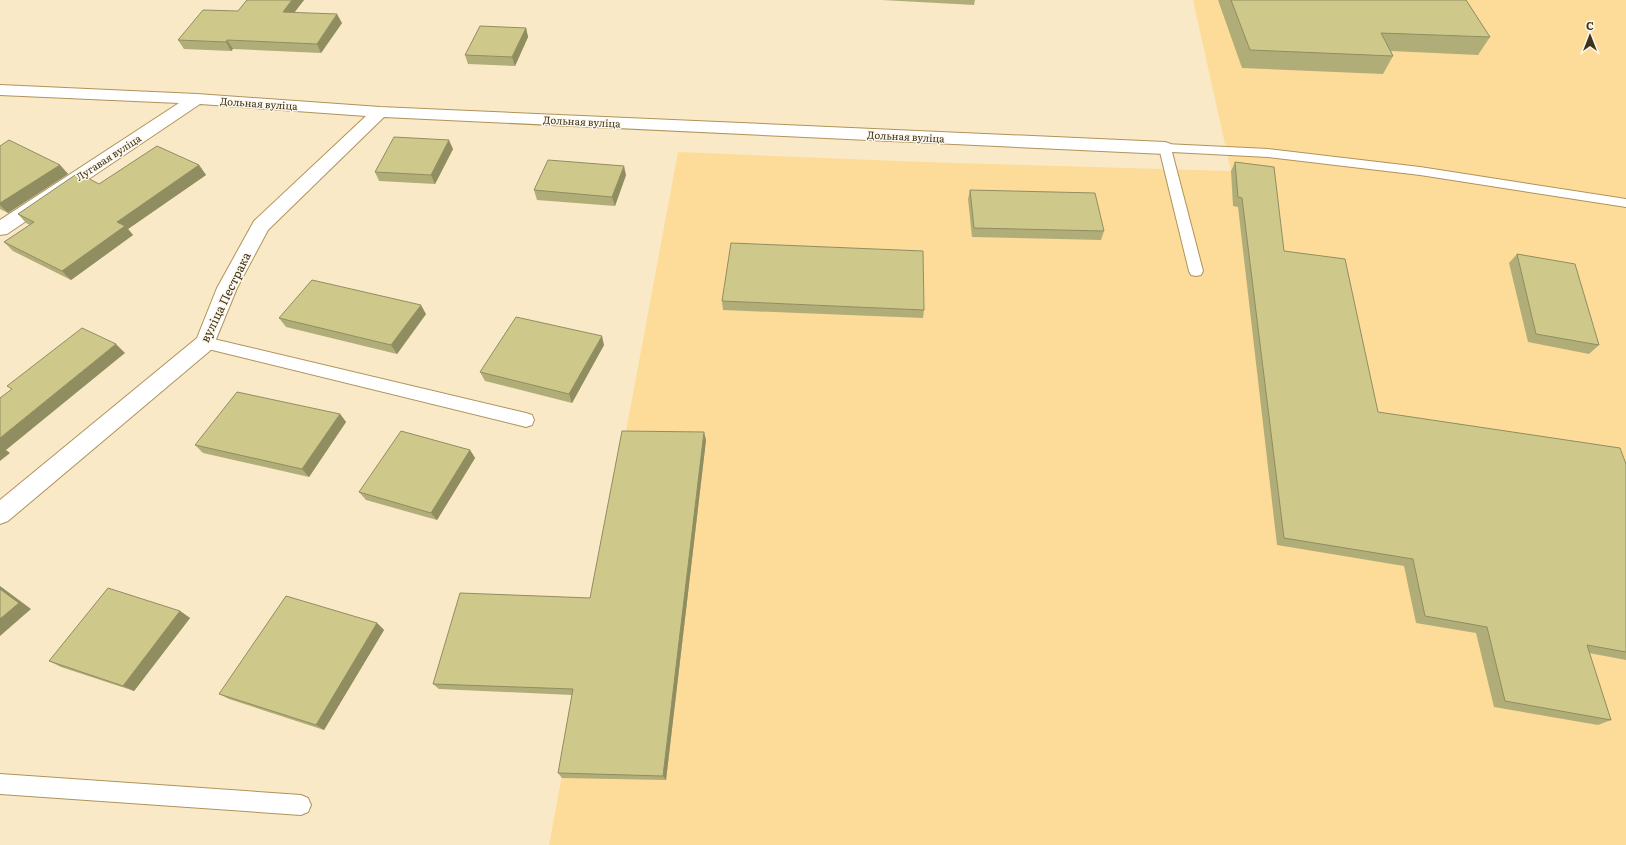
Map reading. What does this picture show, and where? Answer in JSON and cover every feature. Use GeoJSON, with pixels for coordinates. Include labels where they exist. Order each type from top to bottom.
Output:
{"type":"FeatureCollection","features":[{"type":"Feature","properties":{"kind":"street","name":"Дольная вуліца"},"geometry":{"type":"LineString","coordinates":[[0,90],[197,99],[380,112],[1165,148]]}},
{"type":"Feature","properties":{"kind":"street","name":"Лугавая вуліца"},"geometry":{"type":"LineString","coordinates":[[0,229],[197,99]]}},
{"type":"Feature","properties":{"kind":"street","name":"вуліца Пестрака"},"geometry":{"type":"LineString","coordinates":[[0,514],[205,343],[227,288],[261,226],[380,112]]}},
{"type":"Feature","properties":{"kind":"lane"},"geometry":{"type":"LineString","coordinates":[[1196,271],[1165,148],[1268,153],[1397,168],[1626,203]]}},
{"type":"Feature","properties":{"kind":"lane"},"geometry":{"type":"LineString","coordinates":[[205,343],[526,420]]}},
{"type":"Feature","properties":{"kind":"lane"},"geometry":{"type":"LineString","coordinates":[[0,784],[301,805]]}},
{"type":"Feature","properties":{"kind":"shaded area"},"geometry":{"type":"Polygon","coordinates":[[[1193,0],[1626,0],[1626,845],[549,845],[678,152],[925,162],[1231,171],[1193,0]]]}},
{"type":"Feature","properties":{"kind":"building"},"geometry":{"type":"Polygon","coordinates":[[[247,0],[292,0],[283,12],[337,14],[317,44],[227,40],[226,42],[178,40],[203,10],[238,11],[247,0]]]}},
{"type":"Feature","properties":{"kind":"building"},"geometry":{"type":"Polygon","coordinates":[[[1231,0],[1466,0],[1490,37],[1381,33],[1393,56],[1250,50],[1231,0]]]}},
{"type":"Feature","properties":{"kind":"building"},"geometry":{"type":"Polygon","coordinates":[[[480,26],[526,28],[512,57],[465,55],[480,26]]]}},
{"type":"Feature","properties":{"kind":"building"},"geometry":{"type":"Polygon","coordinates":[[[394,137],[449,140],[431,175],[375,172],[394,137]]]}},
{"type":"Feature","properties":{"kind":"building"},"geometry":{"type":"Polygon","coordinates":[[[9,140],[60,165],[0,203],[0,146],[9,140]]]}},
{"type":"Feature","properties":{"kind":"building"},"geometry":{"type":"Polygon","coordinates":[[[157,146],[199,165],[117,222],[125,226],[62,271],[4,242],[34,222],[18,214],[78,173],[99,184],[157,146]]]}},
{"type":"Feature","properties":{"kind":"building"},"geometry":{"type":"Polygon","coordinates":[[[548,160],[624,166],[612,197],[534,190],[548,160]]]}},
{"type":"Feature","properties":{"kind":"building"},"geometry":{"type":"Polygon","coordinates":[[[1235,162],[1274,167],[1284,251],[1345,259],[1378,412],[1620,448],[1626,464],[1626,652],[1587,645],[1611,720],[1505,701],[1487,627],[1425,616],[1413,559],[1284,538],[1242,198],[1238,197],[1235,162]]]}},
{"type":"Feature","properties":{"kind":"building"},"geometry":{"type":"Polygon","coordinates":[[[970,190],[1095,193],[1104,231],[974,228],[970,190]]]}},
{"type":"Feature","properties":{"kind":"building"},"geometry":{"type":"Polygon","coordinates":[[[731,243],[923,251],[924,310],[722,301],[731,243]]]}},
{"type":"Feature","properties":{"kind":"building"},"geometry":{"type":"Polygon","coordinates":[[[1517,254],[1575,264],[1599,345],[1536,334],[1517,254]]]}},
{"type":"Feature","properties":{"kind":"building"},"geometry":{"type":"Polygon","coordinates":[[[312,280],[421,305],[391,345],[279,318],[312,280]]]}},
{"type":"Feature","properties":{"kind":"building"},"geometry":{"type":"Polygon","coordinates":[[[516,317],[602,336],[569,394],[480,372],[516,317]]]}},
{"type":"Feature","properties":{"kind":"building"},"geometry":{"type":"Polygon","coordinates":[[[82,328],[116,344],[0,438],[0,398],[12,389],[7,386],[82,328]]]}},
{"type":"Feature","properties":{"kind":"building"},"geometry":{"type":"Polygon","coordinates":[[[237,392],[340,414],[302,469],[195,445],[237,392]]]}},
{"type":"Feature","properties":{"kind":"building"},"geometry":{"type":"Polygon","coordinates":[[[401,431],[470,450],[431,513],[359,492],[401,431]]]}},
{"type":"Feature","properties":{"kind":"building"},"geometry":{"type":"Polygon","coordinates":[[[622,431],[704,432],[663,776],[558,773],[573,689],[433,684],[460,593],[590,598],[622,431]]]}},
{"type":"Feature","properties":{"kind":"building"},"geometry":{"type":"Polygon","coordinates":[[[108,588],[180,611],[123,686],[49,661],[108,588]]]}},
{"type":"Feature","properties":{"kind":"building"},"geometry":{"type":"Polygon","coordinates":[[[0,589],[19,603],[0,619],[0,589]]]}},
{"type":"Feature","properties":{"kind":"building"},"geometry":{"type":"Polygon","coordinates":[[[286,596],[377,623],[316,725],[219,694],[286,596]]]}}]}
